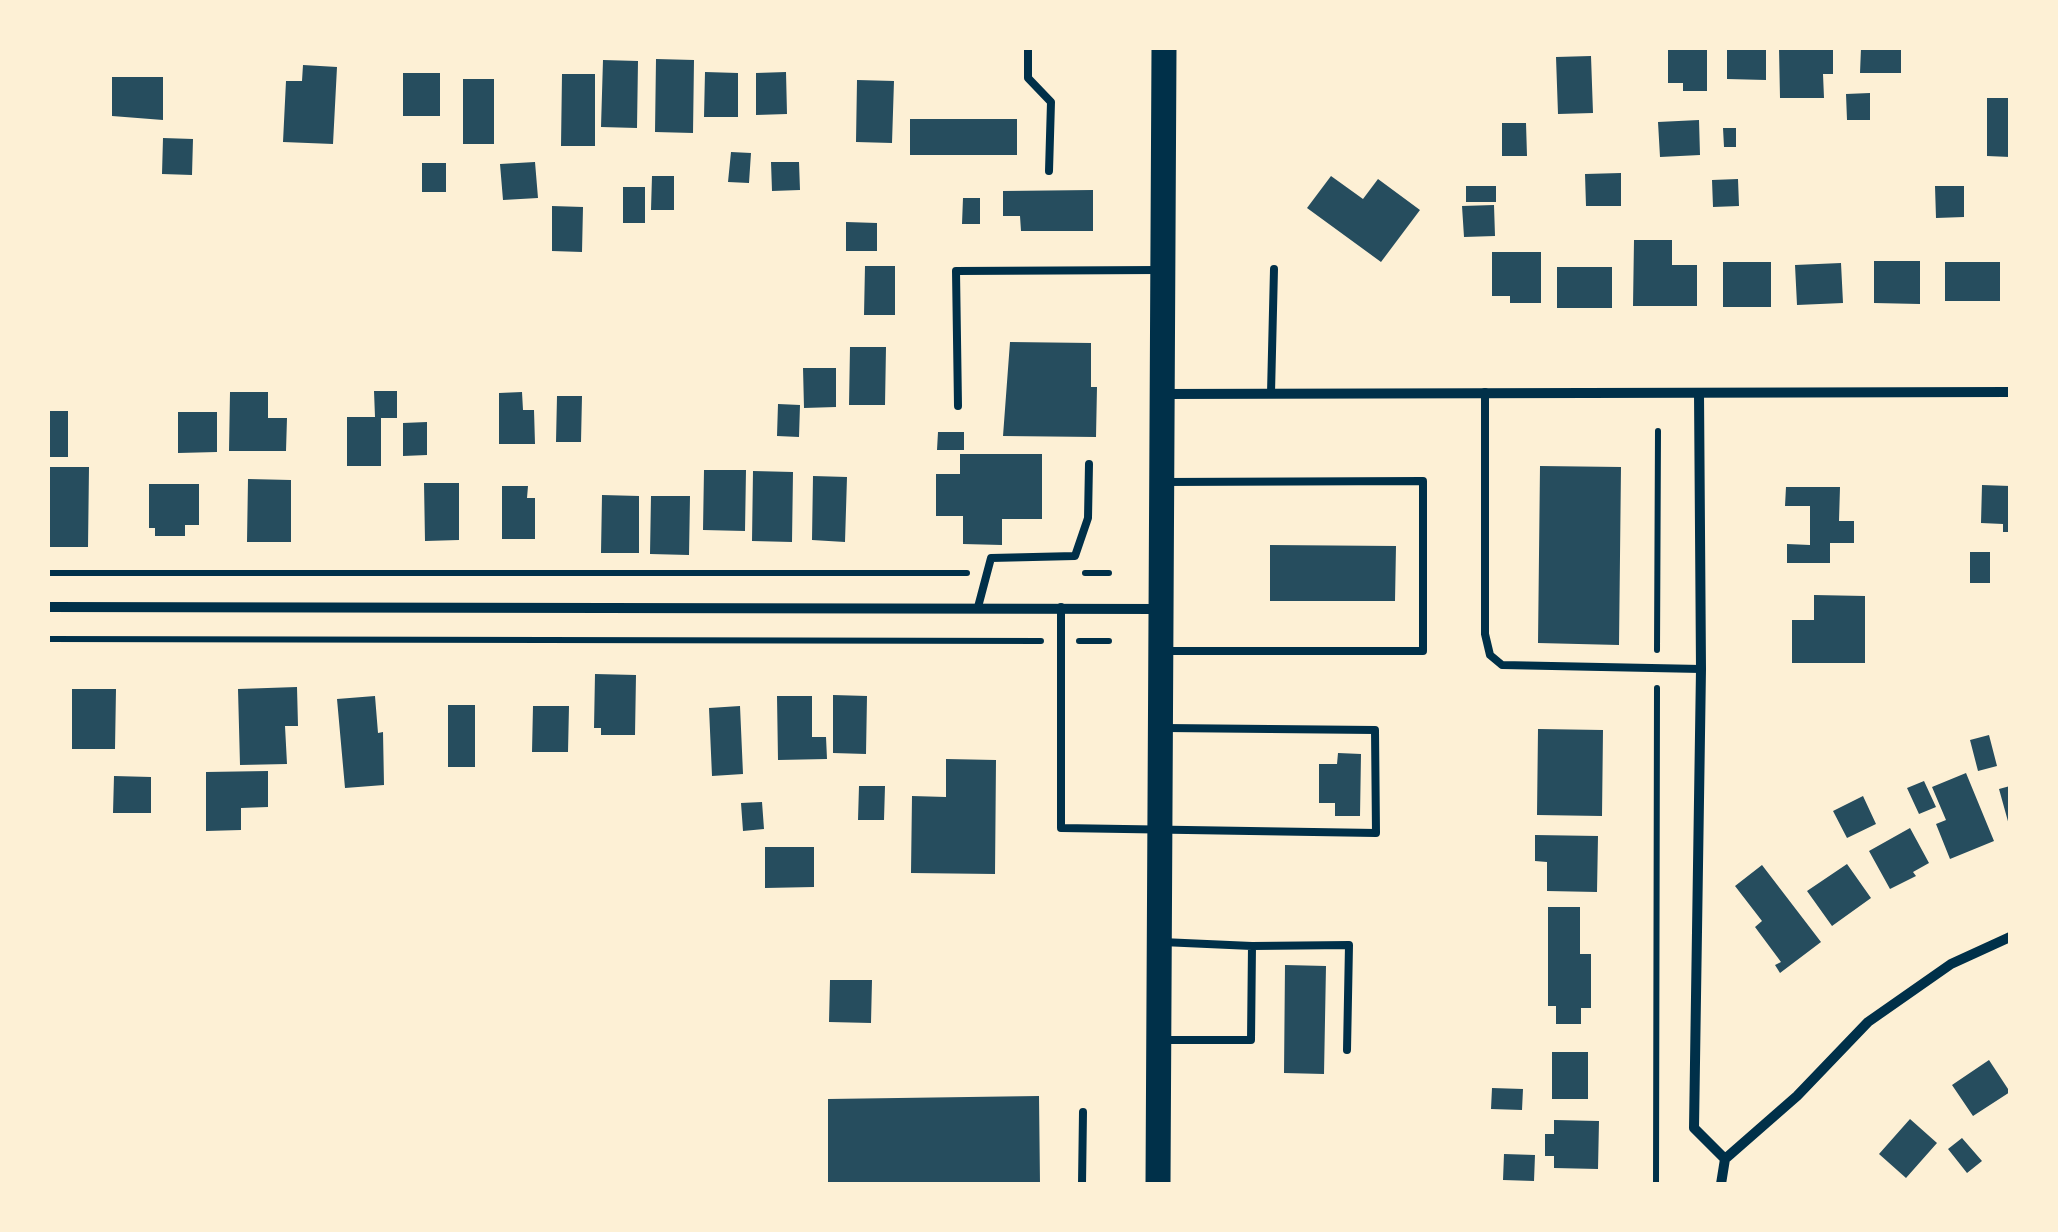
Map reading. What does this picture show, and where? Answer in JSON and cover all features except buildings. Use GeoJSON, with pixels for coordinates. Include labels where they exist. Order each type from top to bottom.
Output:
{"type":"FeatureCollection","features":[{"type":"Feature","properties":{"kind":"main road"},"geometry":{"type":"LineString","coordinates":[[1158,1184],[1164,48]]}},
{"type":"Feature","properties":{"kind":"street"},"geometry":{"type":"LineString","coordinates":[[1161,394],[2010,392]]}},
{"type":"Feature","properties":{"kind":"street"},"geometry":{"type":"LineString","coordinates":[[1698,393],[1701,668],[1694,1128],[1725,1159]]}},
{"type":"Feature","properties":{"kind":"street"},"geometry":{"type":"LineString","coordinates":[[48,606],[1161,609]]}},
{"type":"Feature","properties":{"kind":"street"},"geometry":{"type":"LineString","coordinates":[[1721,1184],[1725,1159],[1797,1096],[1868,1022],[1951,964],[2010,937]]}},
{"type":"Feature","properties":{"kind":"lane"},"geometry":{"type":"LineString","coordinates":[[1028,48],[1028,78],[1051,102],[1050,170]]}},
{"type":"Feature","properties":{"kind":"lane"},"geometry":{"type":"LineString","coordinates":[[1271,394],[1274,269]]}},
{"type":"Feature","properties":{"kind":"lane"},"geometry":{"type":"LineString","coordinates":[[958,406],[956,272],[1162,270]]}},
{"type":"Feature","properties":{"kind":"lane"},"geometry":{"type":"LineString","coordinates":[[1485,392],[1485,634],[1490,655],[1502,665],[1701,668]]}},
{"type":"Feature","properties":{"kind":"lane"},"geometry":{"type":"LineString","coordinates":[[978,607],[991,558],[1074,556],[1088,518],[1089,464]]}},
{"type":"Feature","properties":{"kind":"lane"},"geometry":{"type":"LineString","coordinates":[[1161,482],[1423,482],[1423,651],[1161,651]]}},
{"type":"Feature","properties":{"kind":"lane"},"geometry":{"type":"LineString","coordinates":[[1061,607],[1060,828],[1376,833],[1375,730],[1161,728]]}},
{"type":"Feature","properties":{"kind":"lane"},"geometry":{"type":"LineString","coordinates":[[1160,942],[1348,946],[1347,1050]]}},
{"type":"Feature","properties":{"kind":"lane"},"geometry":{"type":"LineString","coordinates":[[1159,1040],[1251,1040],[1252,946]]}},
{"type":"Feature","properties":{"kind":"lane"},"geometry":{"type":"LineString","coordinates":[[1082,1184],[1083,1112]]}},
{"type":"Feature","properties":{"kind":"path"},"geometry":{"type":"LineString","coordinates":[[1656,1184],[1658,431]]}},
{"type":"Feature","properties":{"kind":"path"},"geometry":{"type":"LineString","coordinates":[[48,573],[987,573]]}},
{"type":"Feature","properties":{"kind":"path"},"geometry":{"type":"LineString","coordinates":[[1074,573],[1108,573]]}},
{"type":"Feature","properties":{"kind":"path"},"geometry":{"type":"LineString","coordinates":[[48,639],[1108,641]]}}]}
